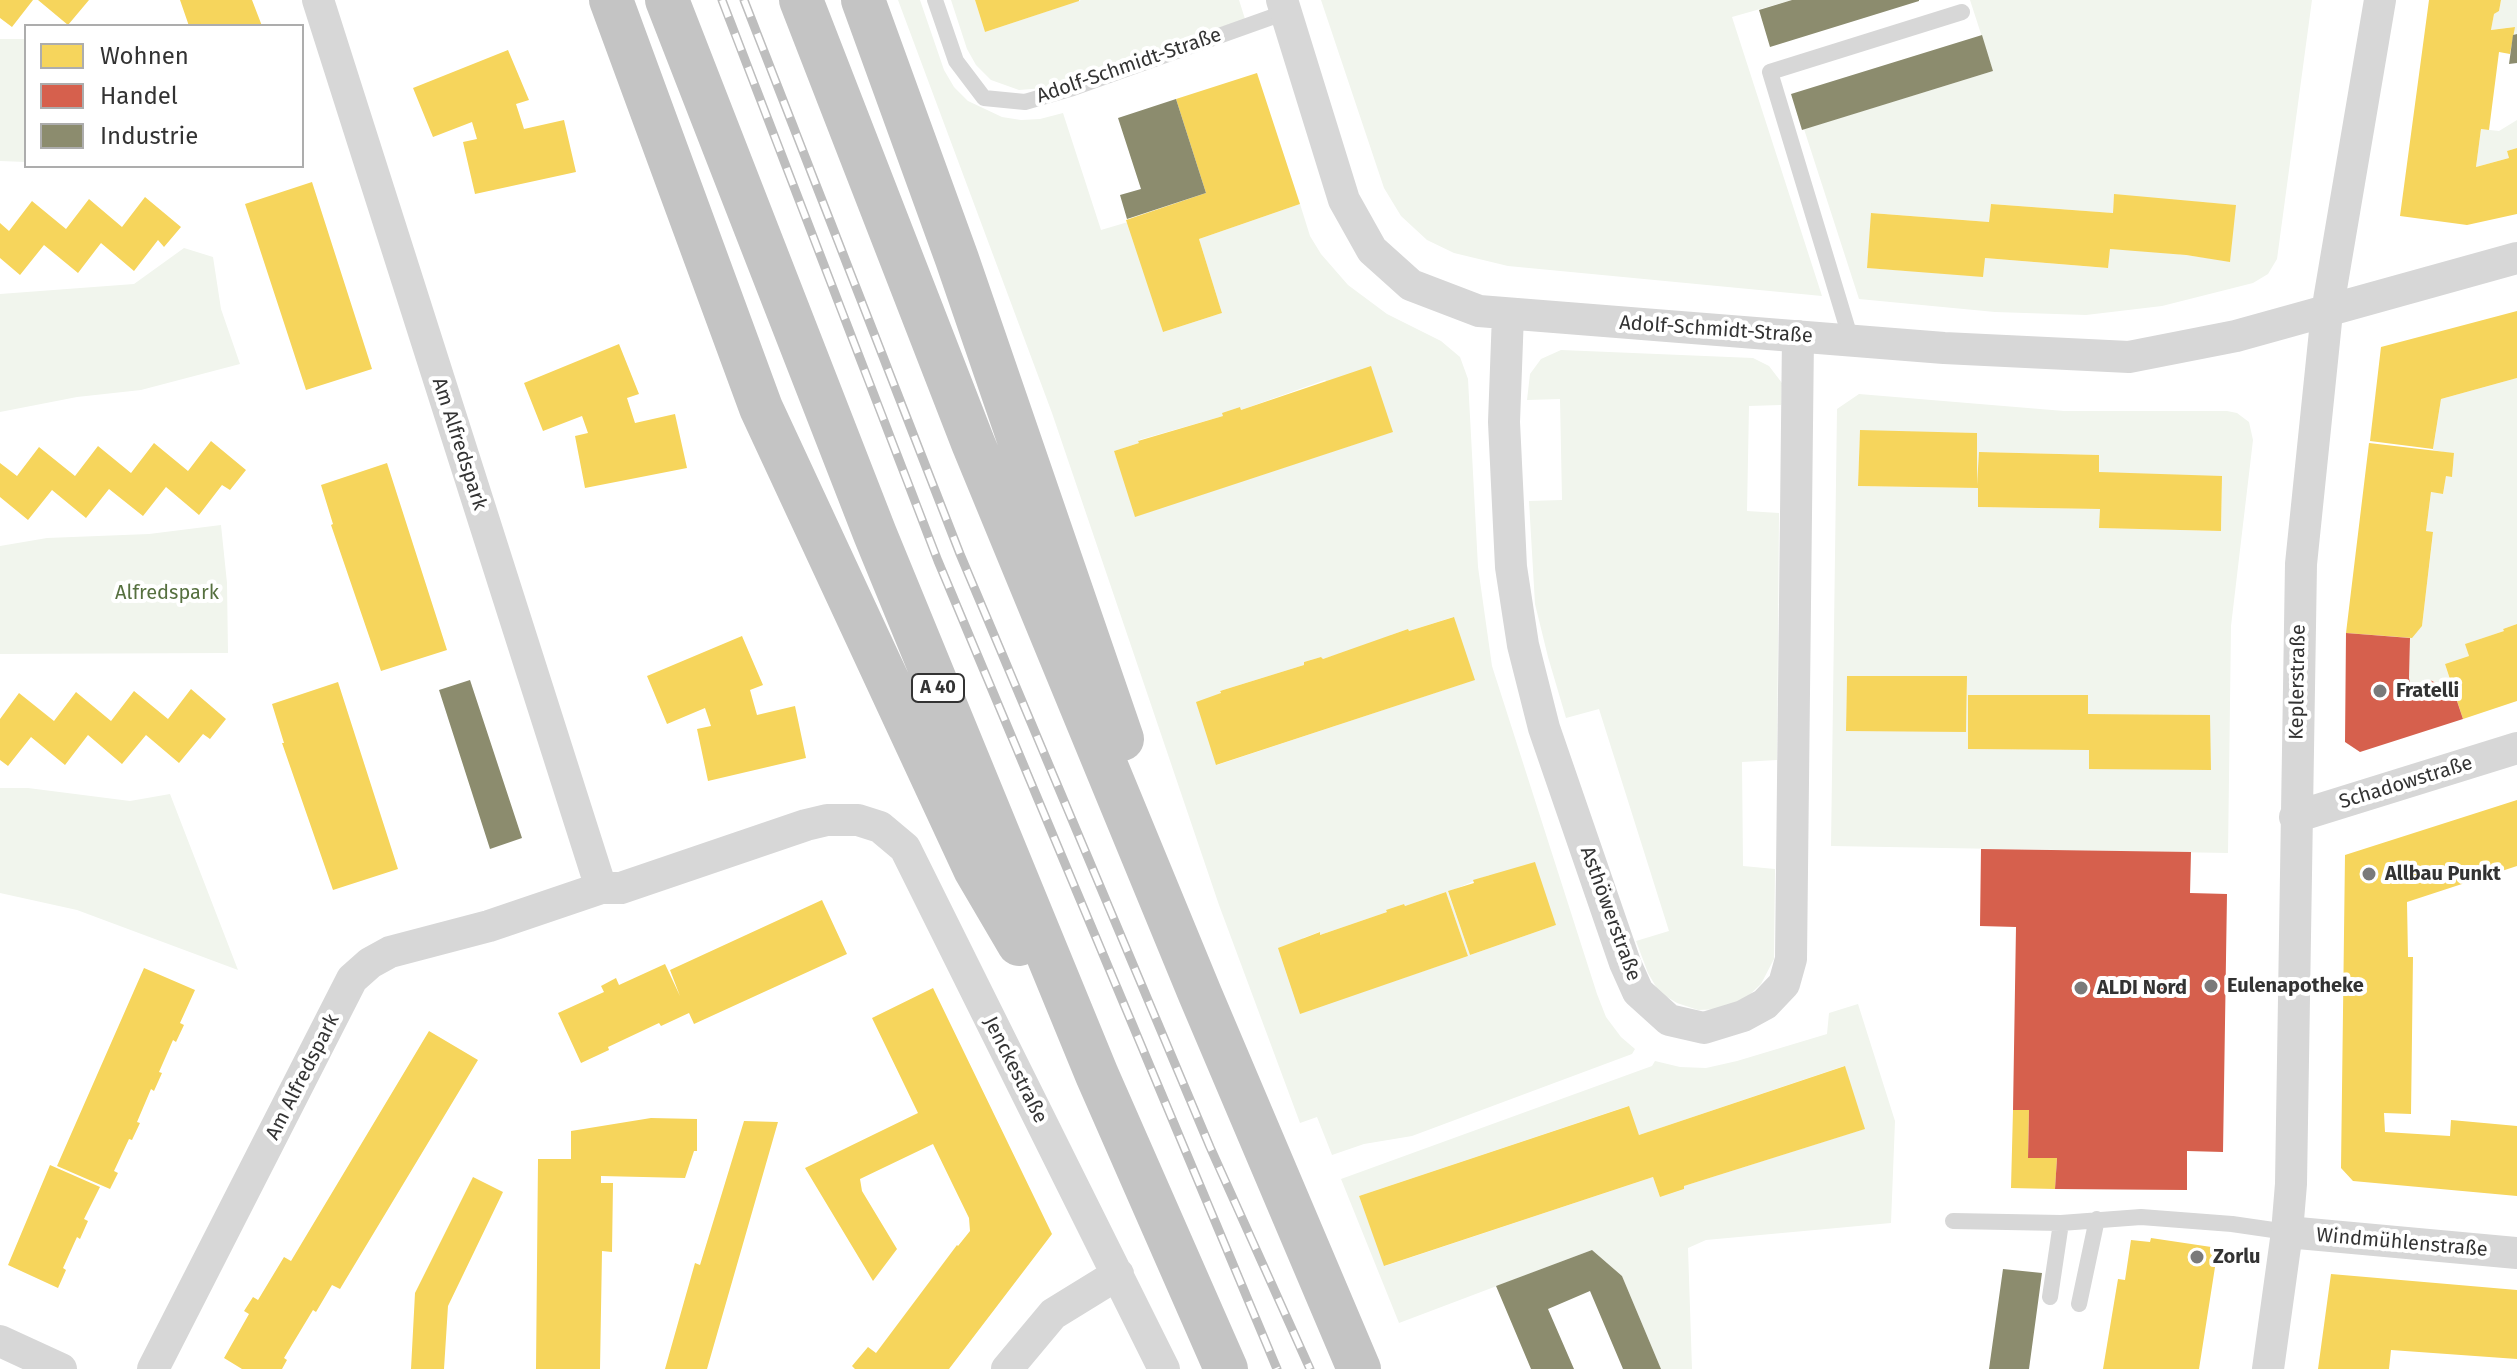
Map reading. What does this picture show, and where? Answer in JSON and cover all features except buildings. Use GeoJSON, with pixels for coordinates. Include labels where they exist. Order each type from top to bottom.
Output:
{"type":"FeatureCollection","features":[{"type":"Feature","properties":{"kind":"highway"},"geometry":{"type":"LineString","coordinates":[[611,0],[761,408],[975,869],[1097,1075]]}},
{"type":"Feature","properties":{"kind":"highway","name":"A 40"},"geometry":{"type":"LineString","coordinates":[[667,0],[875,534],[1097,1075],[1226,1369]]}},
{"type":"Feature","properties":{"kind":"highway"},"geometry":{"type":"LineString","coordinates":[[801,0],[978,458],[1359,1369]]}},
{"type":"Feature","properties":{"kind":"highway"},"geometry":{"type":"LineString","coordinates":[[863,0],[963,274],[1110,697],[1200,994]]}},
{"type":"Feature","properties":{"kind":"street","name":"Am Alfredspark"},"geometry":{"type":"LineString","coordinates":[[318,0],[601,888]]}},
{"type":"Feature","properties":{"kind":"street","name":"Keplerstraße"},"geometry":{"type":"LineString","coordinates":[[2268,1369],[2291,1184],[2301,564],[2327,312],[2380,0]]}},
{"type":"Feature","properties":{"kind":"street","name":"Adolf-Schmidt-Straße"},"geometry":{"type":"LineString","coordinates":[[1284,6],[1344,200],[1372,250],[1411,285],[1479,311],[2061,355],[2129,357],[2236,336],[2517,258]]}},
{"type":"Feature","properties":{"kind":"street","name":"Asthöwerstraße"},"geometry":{"type":"LineString","coordinates":[[1508,314],[1504,422],[1511,567],[1523,645],[1544,728],[1625,963],[1638,992],[1669,1020],[1704,1028],[1743,1016],[1765,1004],[1784,984],[1791,959],[1798,336]]}},
{"type":"Feature","properties":{"kind":"street","name":"Schadowstraße"},"geometry":{"type":"LineString","coordinates":[[2295,817],[2517,748]]}},
{"type":"Feature","properties":{"kind":"street","name":"Am Alfredspark"},"geometry":{"type":"LineString","coordinates":[[153,1369],[352,979],[370,963],[390,952],[489,926],[601,888],[621,888],[827,820]]}},
{"type":"Feature","properties":{"kind":"street","name":"Jenckestraße"},"geometry":{"type":"LineString","coordinates":[[827,820],[858,820],[880,827],[905,848],[1164,1369]]}},
{"type":"Feature","properties":{"kind":"street","name":"Windmühlenstraße"},"geometry":{"type":"LineString","coordinates":[[2287,1232],[2517,1253]]}},
{"type":"Feature","properties":{"kind":"street"},"geometry":{"type":"LineString","coordinates":[[1007,1369],[1053,1314],[1118,1274]]}},
{"type":"Feature","properties":{"kind":"street"},"geometry":{"type":"LineString","coordinates":[[0,1341],[61,1369]]}},
{"type":"Feature","properties":{"kind":"lane","name":"Adolf-Schmidt-Straße"},"geometry":{"type":"LineString","coordinates":[[935,0],[956,61],[984,98],[1025,102],[1073,88],[1284,6]]}},
{"type":"Feature","properties":{"kind":"lane"},"geometry":{"type":"LineString","coordinates":[[1851,340],[1770,72],[1962,12]]}},
{"type":"Feature","properties":{"kind":"lane"},"geometry":{"type":"LineString","coordinates":[[1953,1221],[2061,1223],[2141,1217],[2287,1232]]}},
{"type":"Feature","properties":{"kind":"lane"},"geometry":{"type":"LineString","coordinates":[[2079,1304],[2097,1219]]}},
{"type":"Feature","properties":{"kind":"lane"},"geometry":{"type":"LineString","coordinates":[[2050,1297],[2061,1223]]}},
{"type":"Feature","properties":{"kind":"green space"},"geometry":{"type":"Polygon","coordinates":[[[898,0],[920,0],[944,70],[954,87],[968,101],[1002,117],[1021,120],[1063,113],[1101,230],[1128,222],[1163,332],[1222,313],[1199,239],[1300,204],[1310,236],[1348,285],[1387,314],[1441,341],[1460,357],[1468,379],[1478,567],[1492,666],[1597,994],[1606,1017],[1635,1049],[1632,1054],[1412,1136],[1364,1144],[1332,1155],[1317,1117],[1300,1123],[1219,905],[1052,413],[898,0]],[[1325,380],[1241,410],[1240,407],[1223,413],[1223,416],[1139,440],[1139,443],[1114,451],[1136,516],[1392,432],[1325,380]],[[1453,617],[1220,691],[1217,765],[1474,680],[1453,617]],[[1489,875],[1448,892],[1470,955],[1556,925],[1489,875]],[[1446,892],[1303,938],[1300,1013],[1468,956],[1446,892]]]}},
{"type":"Feature","properties":{"kind":"green space"},"geometry":{"type":"Polygon","coordinates":[[[951,0],[975,0],[985,32],[1081,0],[1239,0],[1245,19],[1045,88],[1019,90],[991,80],[976,65],[967,49],[951,0]]]}},
{"type":"Feature","properties":{"kind":"green space"},"geometry":{"type":"Polygon","coordinates":[[[1321,0],[1792,0],[1732,17],[1822,296],[1508,266],[1454,253],[1427,240],[1401,216],[1384,188],[1321,0]]]}},
{"type":"Feature","properties":{"kind":"green space"},"geometry":{"type":"Polygon","coordinates":[[[1970,0],[2312,0],[2277,259],[2268,274],[2253,283],[2162,306],[2086,315],[1995,312],[1859,299],[1804,129],[1993,71],[1970,0]],[[2114,195],[2113,213],[1991,204],[1989,222],[1872,213],[1867,268],[1910,271],[1985,258],[2107,268],[2110,249],[2155,251],[2230,261],[2235,205],[2114,195]]]}},
{"type":"Feature","properties":{"kind":"green space"},"geometry":{"type":"Polygon","coordinates":[[[2501,0],[2517,0],[2517,34],[2513,35],[2514,27],[2491,30],[2501,0]]]}},
{"type":"Feature","properties":{"kind":"green space"},"geometry":{"type":"Polygon","coordinates":[[[0,39],[24,39],[24,162],[0,161],[0,39]]]}},
{"type":"Feature","properties":{"kind":"green space"},"geometry":{"type":"Polygon","coordinates":[[[2517,120],[2517,148],[2507,151],[2509,158],[2476,167],[2481,129],[2499,131],[2517,120]]]}},
{"type":"Feature","properties":{"kind":"green space"},"geometry":{"type":"Polygon","coordinates":[[[184,248],[213,257],[221,309],[240,364],[141,390],[77,397],[0,412],[0,294],[134,284],[184,248]]]}},
{"type":"Feature","properties":{"kind":"green space"},"geometry":{"type":"Polygon","coordinates":[[[1561,350],[1753,358],[1769,366],[1782,383],[1781,405],[1749,406],[1747,511],[1779,513],[1777,760],[1742,762],[1743,866],[1775,869],[1774,959],[1761,984],[1743,1001],[1722,1009],[1698,1010],[1677,1003],[1659,992],[1648,973],[1636,941],[1669,931],[1599,709],[1566,718],[1535,604],[1529,501],[1562,500],[1560,399],[1527,400],[1530,374],[1541,359],[1561,350]]]}},
{"type":"Feature","properties":{"kind":"green space"},"geometry":{"type":"Polygon","coordinates":[[[2517,378],[2517,624],[2466,644],[2469,656],[2445,664],[2450,680],[2438,684],[2428,680],[2416,693],[2411,689],[2409,678],[2410,638],[2422,626],[2433,533],[2426,531],[2431,492],[2443,494],[2446,476],[2452,476],[2454,454],[2433,450],[2441,399],[2517,378]]]}},
{"type":"Feature","properties":{"kind":"green space"},"geometry":{"type":"Polygon","coordinates":[[[1859,394],[2064,411],[2227,411],[2237,413],[2249,422],[2253,440],[2231,626],[2228,853],[1831,846],[1837,409],[1859,394]],[[1860,431],[1858,486],[1977,488],[1977,433],[1860,431]],[[1979,452],[1978,507],[2098,509],[2099,455],[1979,452]],[[2100,473],[2100,528],[2221,531],[2222,477],[2100,473]],[[1847,676],[1846,731],[1966,731],[1967,676],[1847,676]],[[1969,695],[1968,749],[2088,750],[2088,695],[1969,695]],[[2090,714],[2089,768],[2210,770],[2210,715],[2090,714]]]}},
{"type":"Feature","properties":{"kind":"green space","name":"Alfredspark"},"geometry":{"type":"Polygon","coordinates":[[[221,525],[227,583],[228,653],[0,654],[0,546],[47,538],[149,534],[221,525]]]}},
{"type":"Feature","properties":{"kind":"green space"},"geometry":{"type":"Polygon","coordinates":[[[0,788],[28,788],[130,801],[170,794],[238,970],[77,910],[0,893],[0,788]]]}},
{"type":"Feature","properties":{"kind":"green space"},"geometry":{"type":"Polygon","coordinates":[[[1858,1004],[1895,1121],[1891,1223],[1706,1240],[1688,1248],[1692,1369],[1661,1369],[1622,1276],[1592,1250],[1399,1323],[1341,1179],[1652,1066],[1655,1061],[1680,1067],[1706,1068],[1827,1034],[1829,1013],[1858,1004]],[[1844,1066],[1639,1135],[1628,1106],[1359,1196],[1385,1266],[1653,1177],[1660,1197],[1684,1189],[1684,1186],[1864,1129],[1844,1066]]]}},
{"type":"Feature","properties":{"kind":"railway"},"geometry":{"type":"LineString","coordinates":[[722,0],[938,561],[1277,1369]]}},
{"type":"Feature","properties":{"kind":"railway"},"geometry":{"type":"LineString","coordinates":[[744,0],[960,554],[1210,1147],[1310,1369]]}},
{"type":"Feature","properties":{"kind":"place","name":"Fratelli"},"geometry":{"type":"Point","coordinates":[2380,691]}},
{"type":"Feature","properties":{"kind":"place","name":"Allbau Punkt"},"geometry":{"type":"Point","coordinates":[2369,874]}},
{"type":"Feature","properties":{"kind":"place","name":"Eulenapotheke"},"geometry":{"type":"Point","coordinates":[2211,986]}},
{"type":"Feature","properties":{"kind":"place","name":"ALDI Nord"},"geometry":{"type":"Point","coordinates":[2081,988]}},
{"type":"Feature","properties":{"kind":"place","name":"Zorlu"},"geometry":{"type":"Point","coordinates":[2197,1257]}}]}
